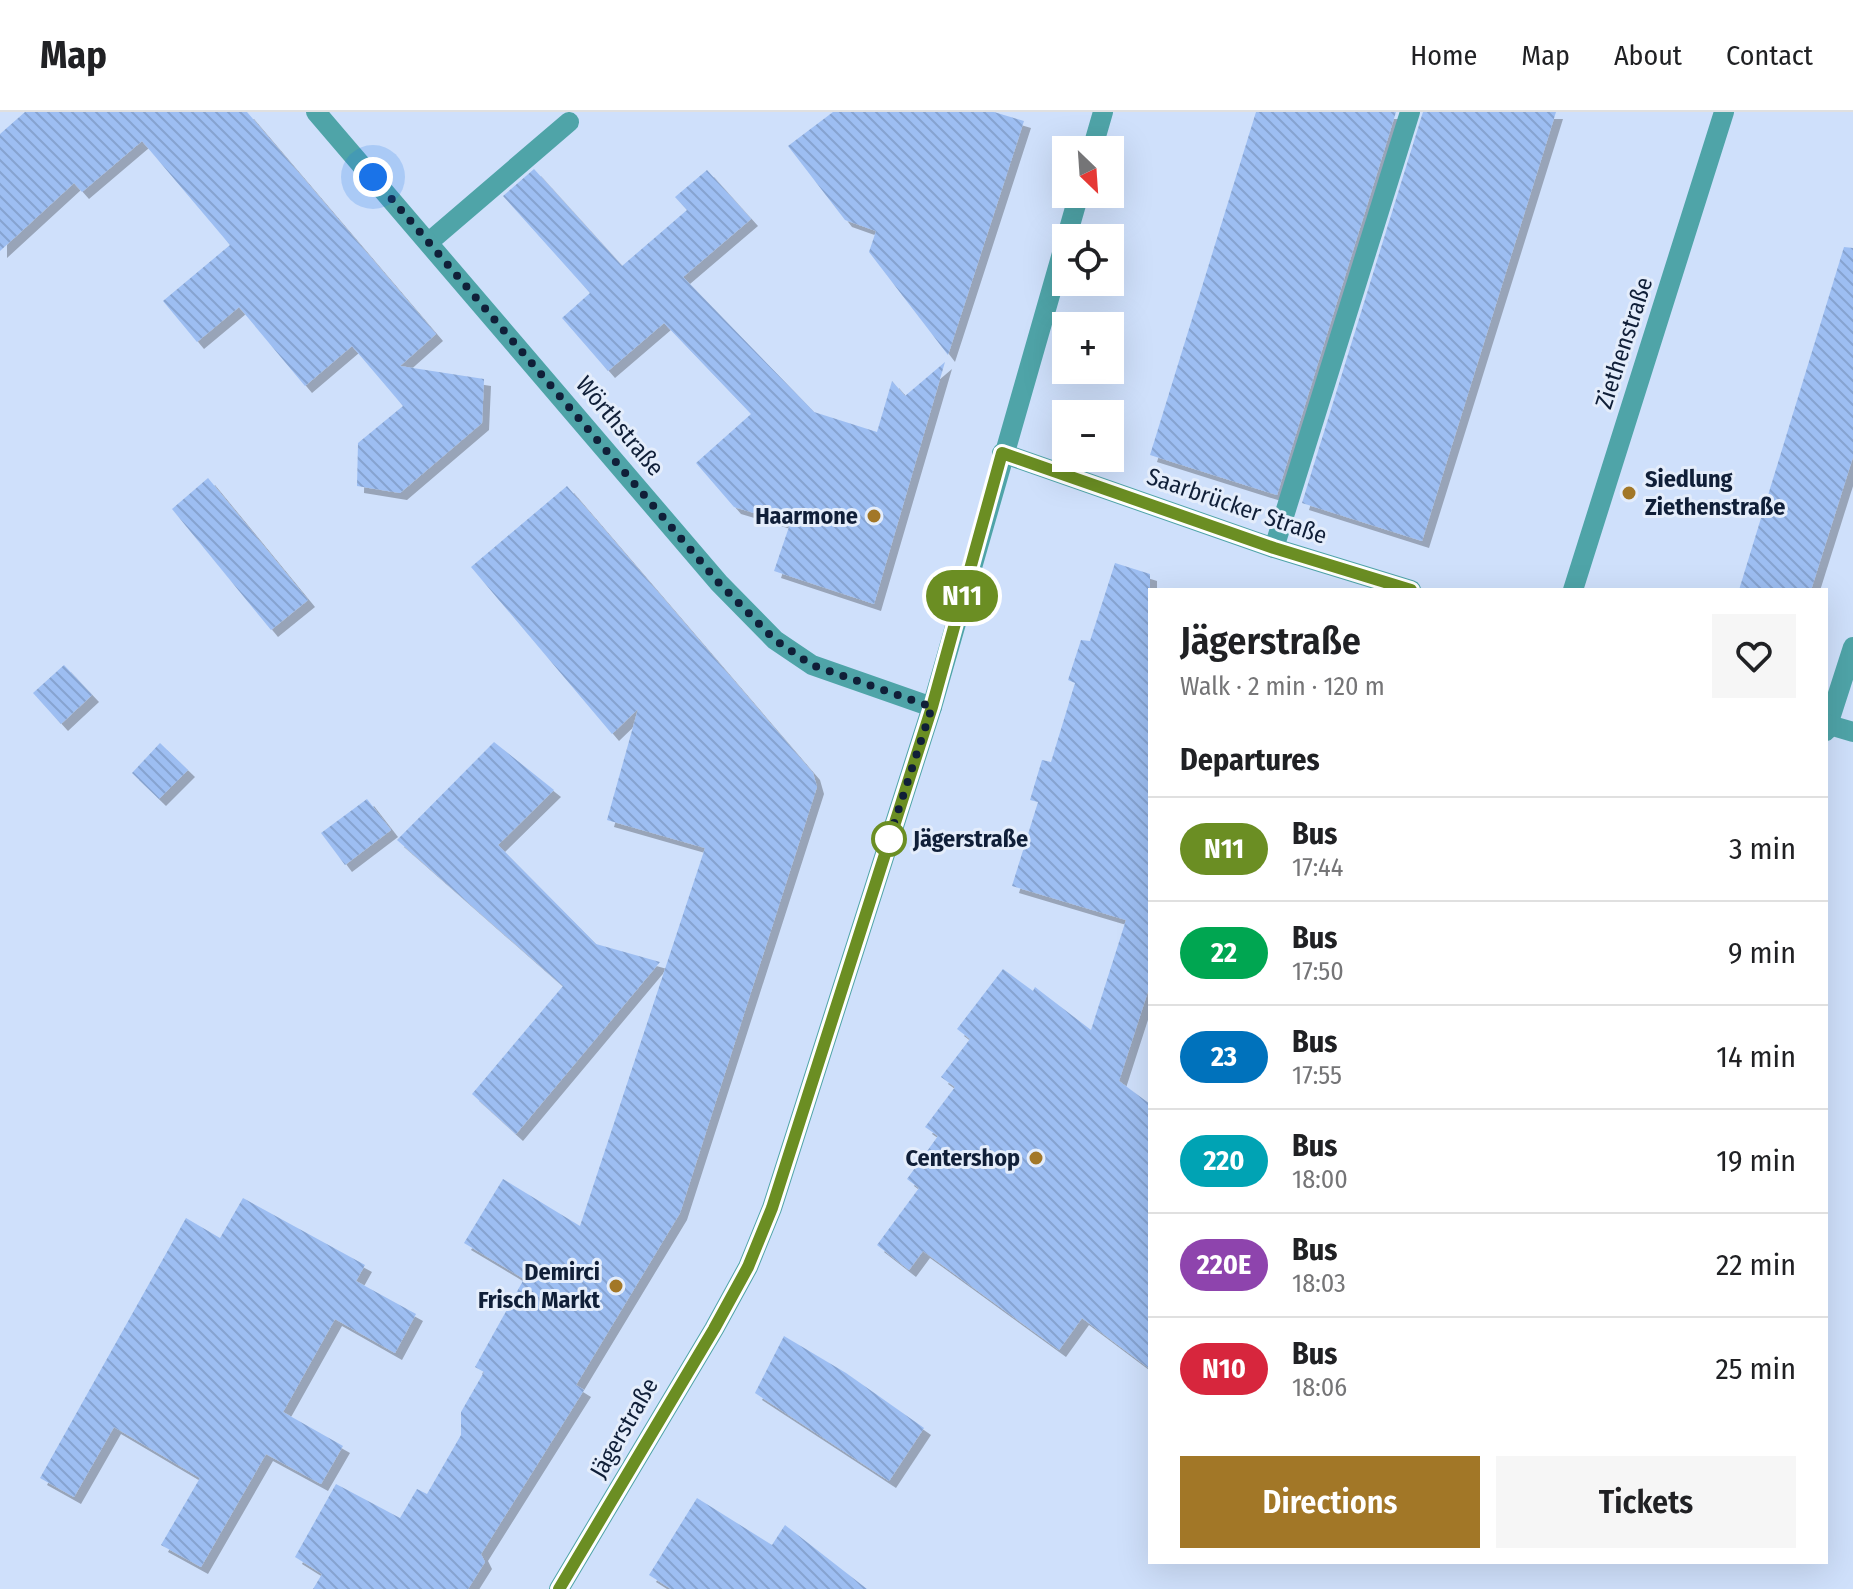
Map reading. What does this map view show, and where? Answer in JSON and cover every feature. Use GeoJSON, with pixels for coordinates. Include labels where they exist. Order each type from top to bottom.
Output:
{"type":"FeatureCollection","features":[{"type":"Feature","properties":{"kind":"street","name":"Wörthstraße"},"geometry":{"type":"LineString","coordinates":[[316,112],[719,583],[775,640],[812,665],[932,707]]}},
{"type":"Feature","properties":{"kind":"street"},"geometry":{"type":"LineString","coordinates":[[1096,136],[1103,112]]}},
{"type":"Feature","properties":{"kind":"street"},"geometry":{"type":"LineString","coordinates":[[1274,548],[1410,112]]}},
{"type":"Feature","properties":{"kind":"street","name":"Ziethenstraße"},"geometry":{"type":"LineString","coordinates":[[1574,588],[1724,112]]}},
{"type":"Feature","properties":{"kind":"street"},"geometry":{"type":"LineString","coordinates":[[429,242],[569,122]]}},
{"type":"Feature","properties":{"kind":"street","name":"Jägerstraße"},"geometry":{"type":"LineString","coordinates":[[559,1589],[748,1267],[777,1193],[932,707],[1002,453],[1075,208]]}},
{"type":"Feature","properties":{"kind":"street","name":"Saarbrücker Straße"},"geometry":{"type":"LineString","coordinates":[[1002,453],[1274,548],[1404,588]]}},
{"type":"Feature","properties":{"kind":"street"},"geometry":{"type":"LineString","coordinates":[[1828,723],[1853,647]]}},
{"type":"Feature","properties":{"kind":"street"},"geometry":{"type":"LineString","coordinates":[[1828,726],[1853,732]]}},
{"type":"Feature","properties":{"kind":"building"},"geometry":{"type":"Polygon","coordinates":[[[25,112],[247,112],[436,334],[400,366],[484,379],[482,423],[400,493],[357,486],[358,443],[403,406],[352,346],[305,386],[239,307],[197,342],[163,301],[230,245],[142,141],[82,192],[74,183],[0,251],[0,134],[25,112]]]}},
{"type":"Feature","properties":{"kind":"building"},"geometry":{"type":"Polygon","coordinates":[[[833,112],[994,112],[1024,121],[948,355],[869,252],[876,231],[845,220],[788,146],[833,112]]]}},
{"type":"Feature","properties":{"kind":"building"},"geometry":{"type":"Polygon","coordinates":[[[1256,112],[1396,112],[1277,495],[1150,455],[1256,112]]]}},
{"type":"Feature","properties":{"kind":"building"},"geometry":{"type":"Polygon","coordinates":[[[1423,112],[1556,112],[1422,541],[1302,503],[1423,112]]]}},
{"type":"Feature","properties":{"kind":"building"},"geometry":{"type":"Polygon","coordinates":[[[534,169],[622,266],[687,210],[675,197],[707,170],[751,219],[683,277],[814,412],[877,432],[892,381],[905,396],[945,362],[874,604],[774,571],[790,524],[734,507],[696,463],[751,414],[664,323],[608,371],[562,318],[590,293],[503,196],[534,169]]]}},
{"type":"Feature","properties":{"kind":"building"},"geometry":{"type":"Polygon","coordinates":[[[1844,247],[1853,248],[1853,457],[1812,588],[1740,588],[1844,247]]]}},
{"type":"Feature","properties":{"kind":"building"},"geometry":{"type":"Polygon","coordinates":[[[208,478],[308,600],[271,630],[172,509],[208,478]]]}},
{"type":"Feature","properties":{"kind":"building"},"geometry":{"type":"Polygon","coordinates":[[[567,486],[813,773],[817,787],[680,1213],[576,1385],[584,1390],[481,1554],[485,1562],[468,1589],[313,1589],[322,1574],[295,1557],[336,1484],[400,1518],[417,1489],[427,1494],[461,1435],[461,1412],[484,1372],[475,1367],[524,1279],[464,1243],[503,1179],[580,1226],[705,848],[607,820],[638,709],[612,734],[471,567],[567,486]]]}},
{"type":"Feature","properties":{"kind":"building","name":"Centershop"},"geometry":{"type":"Polygon","coordinates":[[[1115,563],[1150,574],[1148,991],[1119,1081],[1148,1103],[1148,1368],[1082,1318],[1059,1350],[923,1251],[909,1270],[877,1245],[919,1188],[907,1179],[938,1136],[925,1127],[955,1087],[941,1077],[970,1039],[957,1029],[1003,969],[1033,991],[1035,987],[1091,1030],[1126,920],[1012,886],[1038,802],[1030,800],[1042,760],[1051,762],[1075,683],[1068,680],[1081,640],[1090,641],[1115,563]]]}},
{"type":"Feature","properties":{"kind":"building"},"geometry":{"type":"Polygon","coordinates":[[[64,665],[92,695],[61,724],[33,693],[64,665]]]}},
{"type":"Feature","properties":{"kind":"building"},"geometry":{"type":"Polygon","coordinates":[[[494,742],[554,790],[498,845],[596,944],[660,962],[516,1134],[472,1094],[563,986],[397,840],[494,742]]]}},
{"type":"Feature","properties":{"kind":"building"},"geometry":{"type":"Polygon","coordinates":[[[160,743],[188,770],[159,799],[132,773],[160,743]]]}},
{"type":"Feature","properties":{"kind":"building"},"geometry":{"type":"Polygon","coordinates":[[[367,799],[391,830],[345,865],[321,833],[367,799]]]}},
{"type":"Feature","properties":{"kind":"building"},"geometry":{"type":"Polygon","coordinates":[[[243,1198],[365,1265],[356,1281],[416,1314],[395,1353],[335,1319],[283,1412],[343,1446],[321,1484],[266,1454],[201,1567],[161,1545],[200,1478],[114,1427],[74,1497],[40,1478],[186,1218],[220,1238],[243,1198]]]}},
{"type":"Feature","properties":{"kind":"building"},"geometry":{"type":"Polygon","coordinates":[[[784,1336],[846,1373],[924,1428],[889,1481],[755,1393],[784,1336]]]}},
{"type":"Feature","properties":{"kind":"building"},"geometry":{"type":"Polygon","coordinates":[[[697,1498],[772,1545],[785,1525],[867,1589],[671,1589],[649,1575],[697,1498]]]}},
{"type":"Feature","properties":{"kind":"bus line","name":"N11"},"geometry":{"type":"LineString","coordinates":[[559,1589],[714,1329],[748,1267],[772,1208],[932,707],[1002,453],[1274,548],[1404,588]]}},
{"type":"Feature","properties":{"kind":"place","name":"Siedlung Ziethenstraße"},"geometry":{"type":"Point","coordinates":[1629,493]}},
{"type":"Feature","properties":{"kind":"place","name":"Haarmone"},"geometry":{"type":"Point","coordinates":[874,516]}},
{"type":"Feature","properties":{"kind":"place","name":"Jägerstraße"},"geometry":{"type":"Point","coordinates":[889,839]}},
{"type":"Feature","properties":{"kind":"place","name":"Centershop"},"geometry":{"type":"Point","coordinates":[1036,1158]}},
{"type":"Feature","properties":{"kind":"place","name":"Demirci Frisch Markt"},"geometry":{"type":"Point","coordinates":[616,1286]}},
{"type":"Feature","properties":{"kind":"route"},"geometry":{"type":"LineString","coordinates":[[373,177],[719,583],[775,640],[812,665],[932,707],[889,839]]}}]}
